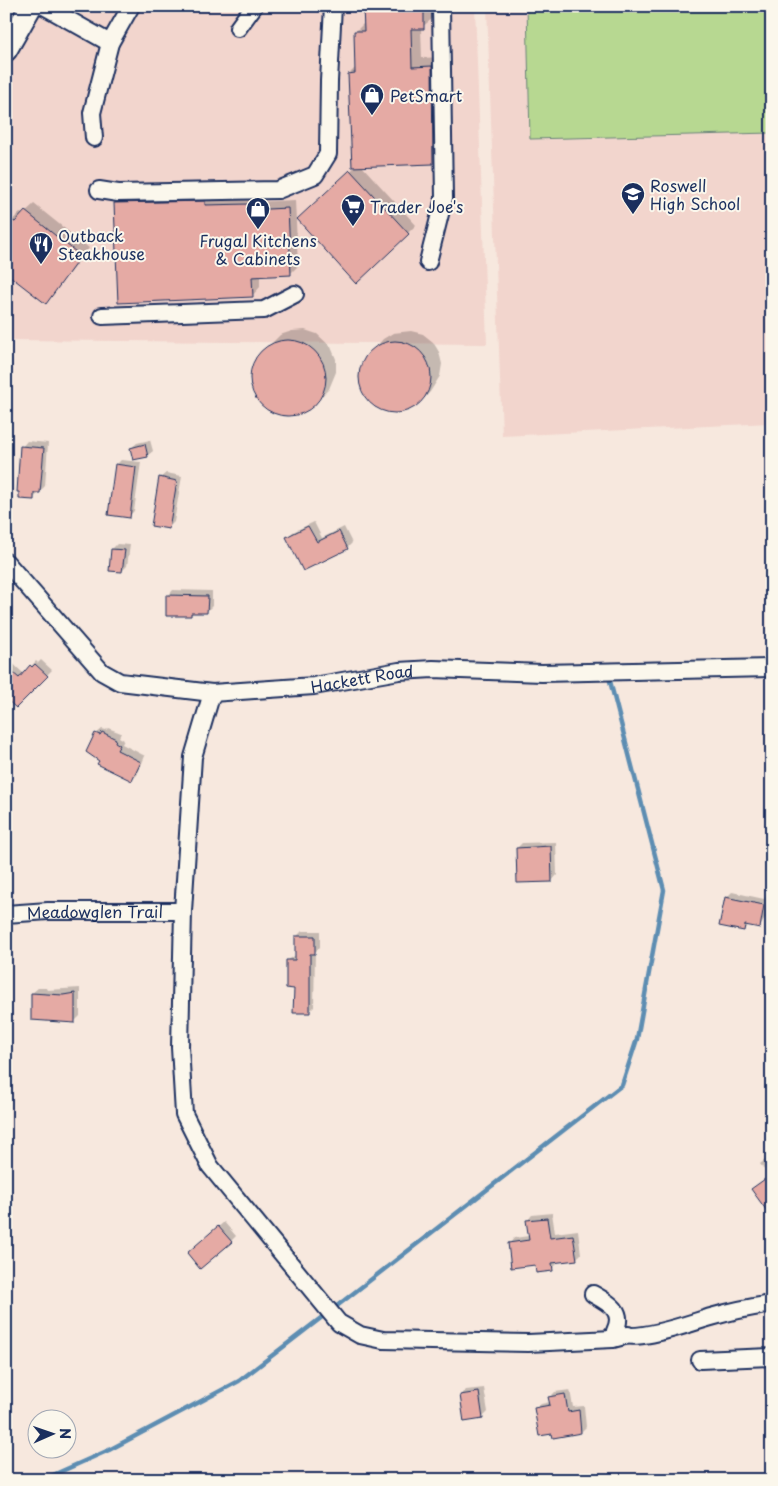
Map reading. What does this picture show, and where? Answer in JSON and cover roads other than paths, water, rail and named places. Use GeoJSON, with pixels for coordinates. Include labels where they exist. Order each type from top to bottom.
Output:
{"type":"FeatureCollection","features":[{"type":"Feature","properties":{"kind":"main road"},"geometry":{"type":"LineString","coordinates":[[6,50],[31,6]]}},
{"type":"Feature","properties":{"kind":"street"},"geometry":{"type":"LineString","coordinates":[[44,6],[110,43]]}},
{"type":"Feature","properties":{"kind":"street"},"geometry":{"type":"LineString","coordinates":[[94,138],[92,113],[110,43],[131,6]]}},
{"type":"Feature","properties":{"kind":"street"},"geometry":{"type":"LineString","coordinates":[[238,28],[254,6]]}},
{"type":"Feature","properties":{"kind":"street"},"geometry":{"type":"LineString","coordinates":[[99,190],[118,193],[278,190],[316,175],[328,154],[333,6]]}},
{"type":"Feature","properties":{"kind":"street"},"geometry":{"type":"LineString","coordinates":[[428,262],[444,198],[441,6]]}},
{"type":"Feature","properties":{"kind":"street"},"geometry":{"type":"LineString","coordinates":[[102,316],[264,310],[295,294]]}},
{"type":"Feature","properties":{"kind":"street","name":"Hackett Road"},"geometry":{"type":"LineString","coordinates":[[6,562],[76,645],[111,679],[172,690],[212,693],[314,686],[399,671],[434,669],[542,673],[772,668]]}},
{"type":"Feature","properties":{"kind":"street"},"geometry":{"type":"LineString","coordinates":[[212,693],[193,756],[183,911],[180,1047],[184,1114],[210,1166],[339,1324],[360,1335],[383,1340],[528,1343],[613,1339],[676,1328],[711,1317],[772,1304]]}},
{"type":"Feature","properties":{"kind":"street","name":"Meadowglen Trail"},"geometry":{"type":"LineString","coordinates":[[6,914],[48,911],[183,911]]}},
{"type":"Feature","properties":{"kind":"street"},"geometry":{"type":"LineString","coordinates":[[594,1294],[616,1310],[618,1320],[614,1331],[618,1334],[628,1335]]}},
{"type":"Feature","properties":{"kind":"street"},"geometry":{"type":"LineString","coordinates":[[700,1360],[772,1357]]}},
{"type":"Feature","properties":{"kind":"water"},"geometry":{"type":"Polygon","coordinates":[[[536,1474],[551,1480],[500,1480],[502,1476],[536,1474]]]}},
{"type":"Feature","properties":{"kind":"waterway"},"geometry":{"type":"LineString","coordinates":[[333,1309],[622,1085],[637,1039],[664,890],[610,681]]}},
{"type":"Feature","properties":{"kind":"waterway"},"geometry":{"type":"LineString","coordinates":[[42,1480],[109,1450],[239,1381],[326,1314]]}},
{"type":"Feature","properties":{"kind":"place","name":"PetSmart"},"geometry":{"type":"Point","coordinates":[372,116]}},
{"type":"Feature","properties":{"kind":"place","name":"Roswell High School"},"geometry":{"type":"Point","coordinates":[633,215]}},
{"type":"Feature","properties":{"kind":"place","name":"Trader Joe's"},"geometry":{"type":"Point","coordinates":[353,227]}},
{"type":"Feature","properties":{"kind":"place","name":"Frugal Kitchens & Cabinets"},"geometry":{"type":"Point","coordinates":[258,230]}},
{"type":"Feature","properties":{"kind":"place","name":"Outback Steakhouse"},"geometry":{"type":"Point","coordinates":[41,265]}}]}
